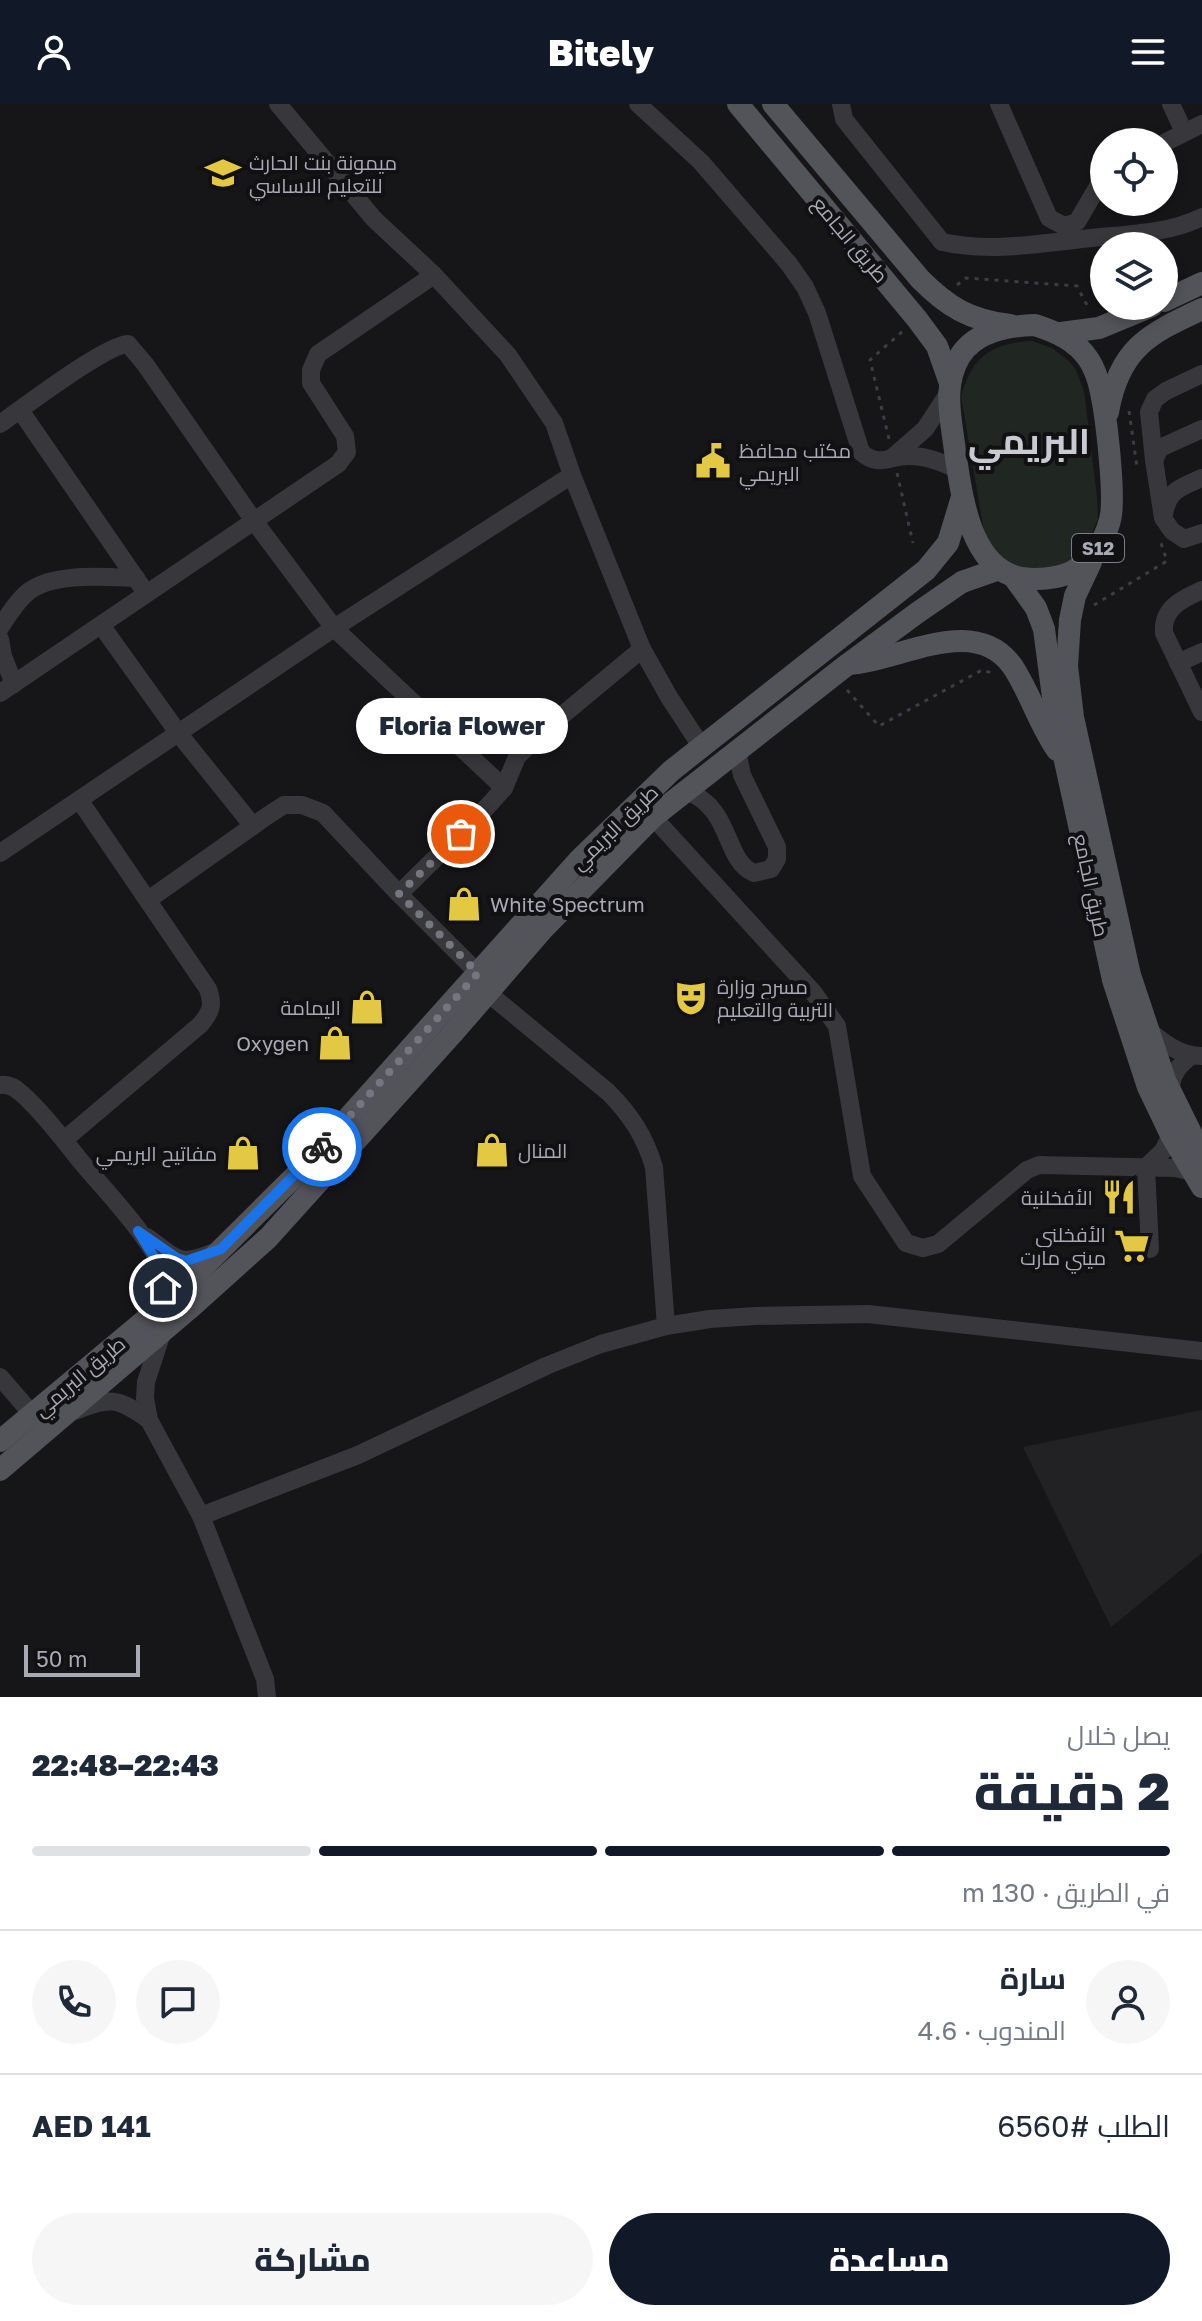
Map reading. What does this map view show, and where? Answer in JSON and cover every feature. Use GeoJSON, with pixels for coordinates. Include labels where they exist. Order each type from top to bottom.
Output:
{"type":"FeatureCollection","features":[{"type":"Feature","properties":{"kind":"main road","name":"طريق الجامع"},"geometry":{"type":"LineString","coordinates":[[738,104],[937,346],[949,389]]}},
{"type":"Feature","properties":{"kind":"main road","name":"طريق الجامع"},"geometry":{"type":"LineString","coordinates":[[773,104],[940,299],[962,313],[989,322],[1015,325]]}},
{"type":"Feature","properties":{"kind":"main road"},"geometry":{"type":"LineString","coordinates":[[1178,294],[1202,283]]}},
{"type":"Feature","properties":{"kind":"main road","name":"S12"},"geometry":{"type":"LineString","coordinates":[[1105,429],[1112,393],[1133,351],[1147,338],[1202,309]]}},
{"type":"Feature","properties":{"kind":"main road"},"geometry":{"type":"LineString","coordinates":[[949,389],[951,375],[961,354],[982,336],[1015,325],[1035,325],[1061,333],[1099,328],[1118,320]]}},
{"type":"Feature","properties":{"kind":"main road","name":"S12"},"geometry":{"type":"LineString","coordinates":[[949,389],[962,497],[969,525],[984,553],[1006,573],[1026,580],[1051,579],[1075,572],[1095,553],[1111,519],[1112,493],[1100,386],[1091,363],[1061,333]]}},
{"type":"Feature","properties":{"kind":"main road","name":"طريق البريمي"},"geometry":{"type":"LineString","coordinates":[[0,1470],[162,1333],[268,1238],[483,983],[578,861],[671,771],[926,570],[948,543],[962,497]]}},
{"type":"Feature","properties":{"kind":"main road","name":"طريق الجامع"},"geometry":{"type":"LineString","coordinates":[[1095,553],[1081,579],[1070,620],[1067,666],[1073,717],[1130,975],[1199,1171]]}},
{"type":"Feature","properties":{"kind":"main road","name":"طريق الجامع"},"geometry":{"type":"LineString","coordinates":[[1006,573],[1036,608],[1044,629],[1056,720],[1113,980],[1148,1087],[1171,1135],[1199,1171]]}},
{"type":"Feature","properties":{"kind":"main road","name":"طريق البريمي"},"geometry":{"type":"LineString","coordinates":[[0,1441],[174,1296],[483,983],[653,817],[841,669],[962,582],[1006,573]]}},
{"type":"Feature","properties":{"kind":"main road"},"geometry":{"type":"LineString","coordinates":[[841,669],[946,642],[969,640],[994,649],[1005,657],[1040,723],[1065,760]]}},
{"type":"Feature","properties":{"kind":"street"},"geometry":{"type":"LineString","coordinates":[[278,104],[374,219],[434,275],[498,344],[554,423],[642,649],[701,746]]}},
{"type":"Feature","properties":{"kind":"street"},"geometry":{"type":"LineString","coordinates":[[638,104],[701,162],[789,264],[805,287],[817,313],[861,452],[869,460],[880,462],[893,457],[925,429],[949,389]]}},
{"type":"Feature","properties":{"kind":"street"},"geometry":{"type":"LineString","coordinates":[[841,104],[844,119],[942,242],[988,249],[1065,234],[1151,234],[1189,224],[1202,217]]}},
{"type":"Feature","properties":{"kind":"street"},"geometry":{"type":"LineString","coordinates":[[999,104],[1049,218],[1065,234]]}},
{"type":"Feature","properties":{"kind":"street"},"geometry":{"type":"LineString","coordinates":[[1171,104],[1184,132]]}},
{"type":"Feature","properties":{"kind":"street"},"geometry":{"type":"LineString","coordinates":[[1178,135],[1202,124]]}},
{"type":"Feature","properties":{"kind":"street"},"geometry":{"type":"LineString","coordinates":[[1065,234],[1077,222],[1090,200]]}},
{"type":"Feature","properties":{"kind":"street"},"geometry":{"type":"LineString","coordinates":[[0,639],[7,689],[101,625],[141,586],[254,521],[338,464],[347,452],[345,436],[311,383],[311,370],[318,354],[434,275]]}},
{"type":"Feature","properties":{"kind":"street"},"geometry":{"type":"LineString","coordinates":[[0,424],[97,357],[119,344],[128,344],[334,628],[504,788]]}},
{"type":"Feature","properties":{"kind":"street"},"geometry":{"type":"LineString","coordinates":[[1160,526],[1149,412],[1155,399],[1166,391],[1202,374]]}},
{"type":"Feature","properties":{"kind":"street"},"geometry":{"type":"LineString","coordinates":[[20,410],[141,586]]}},
{"type":"Feature","properties":{"kind":"street"},"geometry":{"type":"LineString","coordinates":[[1154,460],[1160,448],[1202,429]]}},
{"type":"Feature","properties":{"kind":"street"},"geometry":{"type":"LineString","coordinates":[[893,457],[927,458],[958,470]]}},
{"type":"Feature","properties":{"kind":"street"},"geometry":{"type":"LineString","coordinates":[[0,853],[334,628],[572,475]]}},
{"type":"Feature","properties":{"kind":"street"},"geometry":{"type":"LineString","coordinates":[[1160,526],[1166,501],[1173,491],[1202,478]]}},
{"type":"Feature","properties":{"kind":"street"},"geometry":{"type":"LineString","coordinates":[[1160,526],[1184,539],[1202,533]]}},
{"type":"Feature","properties":{"kind":"street"},"geometry":{"type":"LineString","coordinates":[[0,628],[29,590],[57,580],[92,577],[141,586]]}},
{"type":"Feature","properties":{"kind":"street"},"geometry":{"type":"LineString","coordinates":[[1202,590],[1171,608],[1163,621],[1164,633],[1202,710]]}},
{"type":"Feature","properties":{"kind":"street"},"geometry":{"type":"LineString","coordinates":[[101,625],[179,734],[253,826]]}},
{"type":"Feature","properties":{"kind":"street"},"geometry":{"type":"LineString","coordinates":[[399,894],[504,788],[517,757],[542,732],[642,649]]}},
{"type":"Feature","properties":{"kind":"street"},"geometry":{"type":"LineString","coordinates":[[1178,663],[1202,652]]}},
{"type":"Feature","properties":{"kind":"street"},"geometry":{"type":"LineString","coordinates":[[686,791],[703,799],[715,811],[744,867],[754,873],[771,869],[777,859],[777,847],[742,775],[737,751]]}},
{"type":"Feature","properties":{"kind":"street"},"geometry":{"type":"LineString","coordinates":[[64,1140],[200,1025],[209,1015],[213,1002],[208,989],[80,801]]}},
{"type":"Feature","properties":{"kind":"street"},"geometry":{"type":"LineString","coordinates":[[148,900],[284,805],[302,805],[323,813],[483,983],[608,1092],[637,1126],[654,1167],[666,1326]]}},
{"type":"Feature","properties":{"kind":"street"},"geometry":{"type":"LineString","coordinates":[[653,817],[813,992],[837,1026],[862,1176],[906,1243],[923,1248],[938,1244],[1027,1170],[1039,1165],[1199,1171]]}},
{"type":"Feature","properties":{"kind":"street"},"geometry":{"type":"LineString","coordinates":[[1148,1030],[1169,1047],[1197,1056]]}},
{"type":"Feature","properties":{"kind":"street"},"geometry":{"type":"LineString","coordinates":[[1170,1092],[1171,1078],[1177,1067],[1197,1056]]}},
{"type":"Feature","properties":{"kind":"street"},"geometry":{"type":"LineString","coordinates":[[0,1085],[5,1084],[21,1093],[64,1140],[138,1231],[167,1278],[135,1330]]}},
{"type":"Feature","properties":{"kind":"street"},"geometry":{"type":"LineString","coordinates":[[1150,1249],[1146,1167],[1163,1151],[1171,1135]]}},
{"type":"Feature","properties":{"kind":"street"},"geometry":{"type":"LineString","coordinates":[[138,1231],[186,1261],[221,1249]]}},
{"type":"Feature","properties":{"kind":"street"},"geometry":{"type":"LineString","coordinates":[[201,1516],[358,1455],[546,1366],[601,1344],[666,1326],[755,1316],[868,1314],[1202,1351]]}},
{"type":"Feature","properties":{"kind":"street"},"geometry":{"type":"LineString","coordinates":[[162,1333],[146,1382],[149,1420],[201,1516],[265,1679],[267,1697]]}},
{"type":"Feature","properties":{"kind":"street"},"geometry":{"type":"LineString","coordinates":[[0,1377],[32,1414]]}},
{"type":"Feature","properties":{"kind":"street"},"geometry":{"type":"LineString","coordinates":[[64,1416],[99,1401],[111,1400],[130,1406],[149,1420]]}},
{"type":"Feature","properties":{"kind":"path"},"geometry":{"type":"LineString","coordinates":[[1128,408],[1140,478]]}},
{"type":"Feature","properties":{"kind":"path"},"geometry":{"type":"LineString","coordinates":[[1070,620],[1167,561],[1160,526]]}},
{"type":"Feature","properties":{"kind":"path"},"geometry":{"type":"LineString","coordinates":[[841,669],[879,726],[982,670],[1019,679]]}},
{"type":"Feature","properties":{"kind":"shaded area"},"geometry":{"type":"Polygon","coordinates":[[[1032,341],[1052,348],[1070,362],[1084,391],[1098,519],[1085,548],[1069,563],[1049,570],[1027,571],[999,560],[986,543],[961,396],[971,371],[985,355],[1005,345],[1032,341]]]}},
{"type":"Feature","properties":{"kind":"shaded area"},"geometry":{"type":"Polygon","coordinates":[[[1202,1410],[1202,1553],[1111,1627],[1023,1447],[1202,1410]]]}},
{"type":"Feature","properties":{"kind":"way so far"},"geometry":{"type":"LineString","coordinates":[[322,1147],[478,973],[399,894],[461,834]]}},
{"type":"Feature","properties":{"kind":"place","name":"ميمونة بنت الحارث للتعليم الاساسي"},"geometry":{"type":"Point","coordinates":[223,173]}},
{"type":"Feature","properties":{"kind":"place","name":"مكتب محافظ البريمي"},"geometry":{"type":"Point","coordinates":[713,461]}},
{"type":"Feature","properties":{"kind":"place","name":"Floria Flower"},"geometry":{"type":"Point","coordinates":[461,834]}},
{"type":"Feature","properties":{"kind":"place","name":"White Spectrum"},"geometry":{"type":"Point","coordinates":[464,904]}},
{"type":"Feature","properties":{"kind":"place","name":"مسرح وزارة التربية والتعليم"},"geometry":{"type":"Point","coordinates":[691,998]}},
{"type":"Feature","properties":{"kind":"place","name":"اليمامة"},"geometry":{"type":"Point","coordinates":[367,1007]}},
{"type":"Feature","properties":{"kind":"place","name":"Oxygen"},"geometry":{"type":"Point","coordinates":[335,1043]}},
{"type":"Feature","properties":{"kind":"place","name":"المنال"},"geometry":{"type":"Point","coordinates":[492,1150]}},
{"type":"Feature","properties":{"kind":"place","name":"مفاتيح البريمي"},"geometry":{"type":"Point","coordinates":[243,1153]}},
{"type":"Feature","properties":{"kind":"place","name":"الأفخلنية"},"geometry":{"type":"Point","coordinates":[1119,1197]}},
{"type":"Feature","properties":{"kind":"place","name":"الأفخلني ميني مارت"},"geometry":{"type":"Point","coordinates":[1132,1246]}},
{"type":"Feature","properties":{"kind":"district","name":"البريمي"},"geometry":{"type":"Point","coordinates":[1029,440]}},
{"type":"Feature","properties":{"kind":"route"},"geometry":{"type":"LineString","coordinates":[[163,1288],[167,1278],[164,1270],[138,1231],[186,1261],[221,1249],[322,1147]]}}]}
